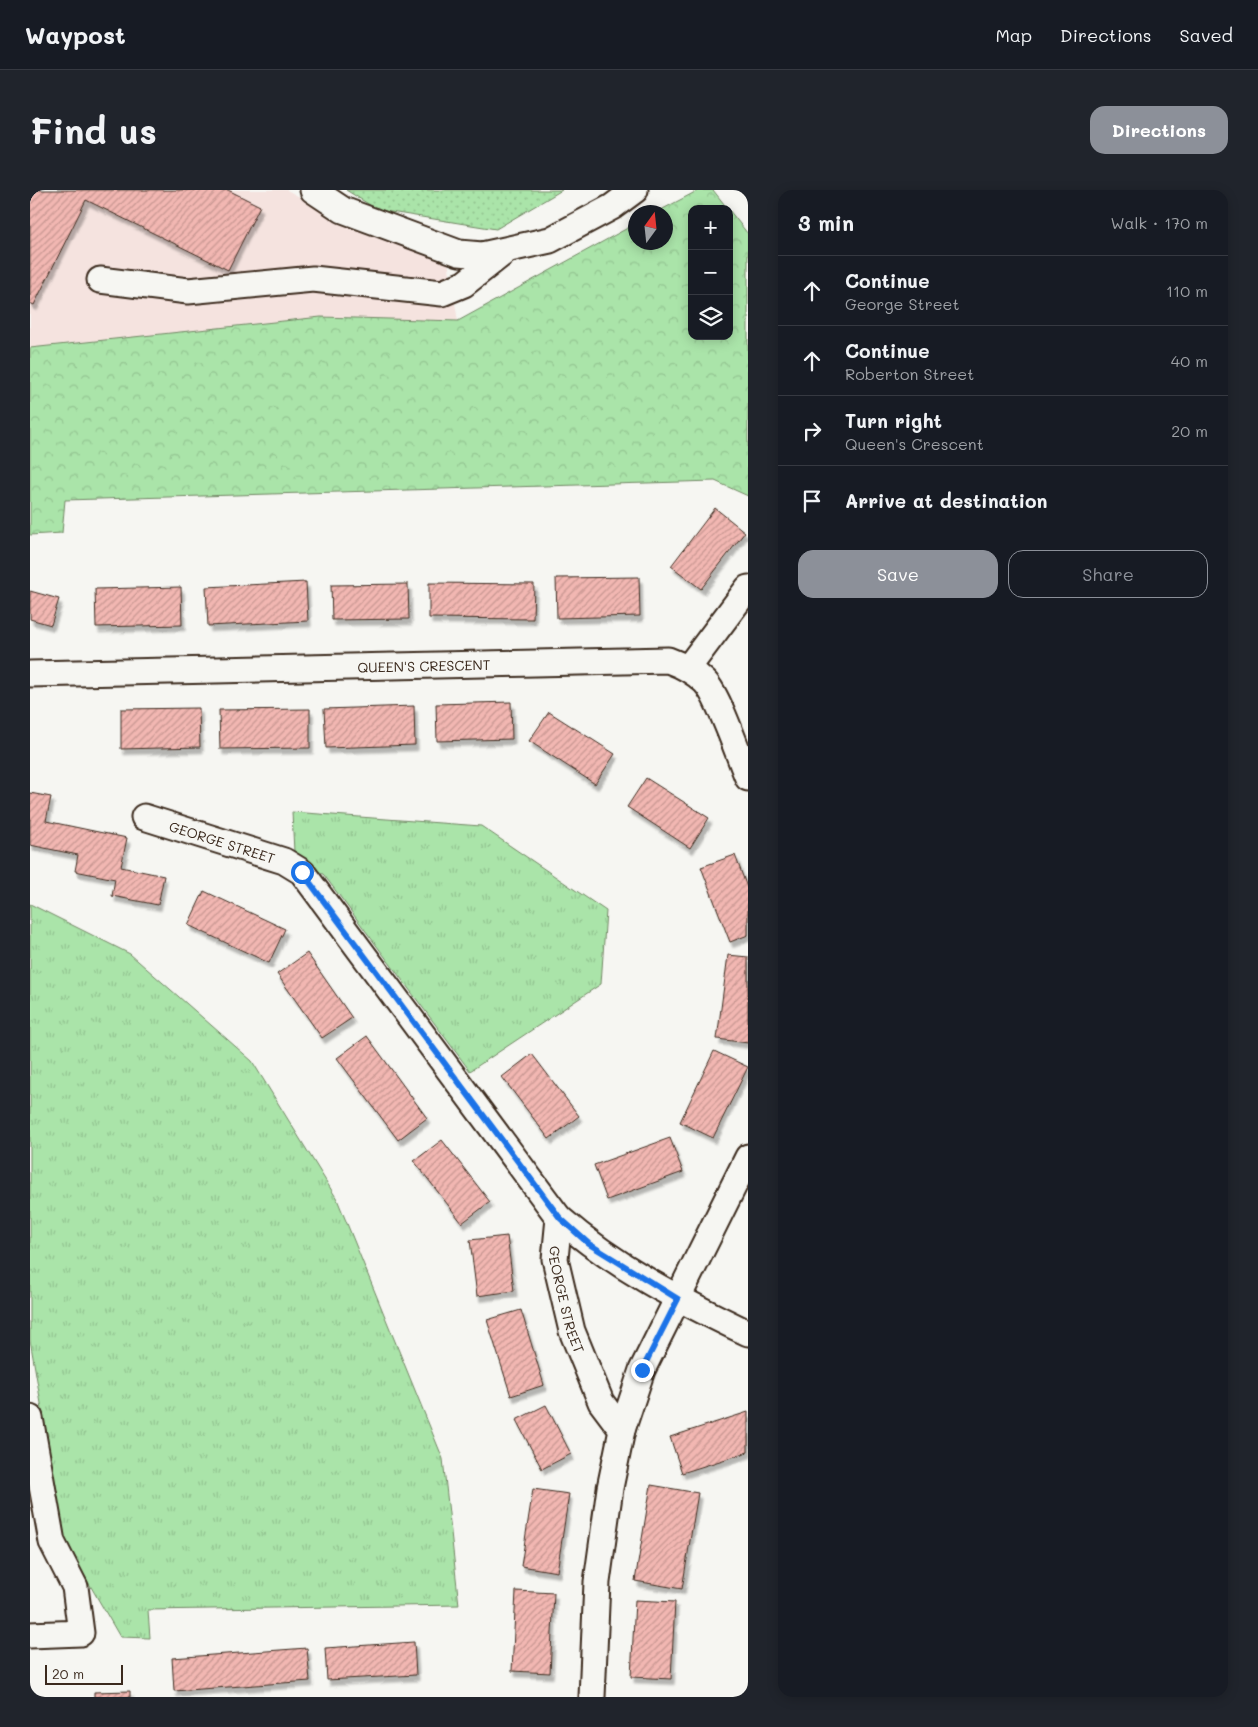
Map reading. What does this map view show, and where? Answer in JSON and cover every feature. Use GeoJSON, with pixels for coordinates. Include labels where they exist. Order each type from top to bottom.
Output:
{"type":"FeatureCollection","features":[{"type":"Feature","properties":{"kind":"street"},"geometry":{"type":"LineString","coordinates":[[313,190],[343,210],[459,253],[482,254],[550,240],[612,206],[635,190]]}},
{"type":"Feature","properties":{"kind":"street"},"geometry":{"type":"LineString","coordinates":[[100,280],[188,291],[313,279],[442,293],[464,284],[507,250]]}},
{"type":"Feature","properties":{"kind":"street"},"geometry":{"type":"LineString","coordinates":[[688,668],[748,588]]}},
{"type":"Feature","properties":{"kind":"street","name":"QUEEN'S CRESCENT"},"geometry":{"type":"LineString","coordinates":[[30,674],[668,660],[688,668],[706,683],[716,700],[748,778]]}},
{"type":"Feature","properties":{"kind":"street","name":"GEORGE STREET"},"geometry":{"type":"LineString","coordinates":[[144,817],[284,861],[302,872],[560,1218],[555,1258],[572,1331],[601,1402],[622,1430]]}},
{"type":"Feature","properties":{"kind":"street"},"geometry":{"type":"LineString","coordinates":[[592,1697],[597,1582],[610,1488],[622,1430],[642,1370],[748,1157]]}},
{"type":"Feature","properties":{"kind":"street"},"geometry":{"type":"LineString","coordinates":[[560,1218],[589,1244],[678,1299],[748,1333]]}},
{"type":"Feature","properties":{"kind":"street"},"geometry":{"type":"LineString","coordinates":[[30,1418],[52,1542],[75,1587],[81,1633],[30,1635]]}},
{"type":"Feature","properties":{"kind":"shaded area"},"geometry":{"type":"Polygon","coordinates":[[[30,190],[287,190],[369,235],[448,262],[458,321],[321,317],[30,348],[30,190]]]}},
{"type":"Feature","properties":{"kind":"green space"},"geometry":{"type":"Polygon","coordinates":[[[346,190],[562,190],[496,229],[378,210],[346,190]]]}},
{"type":"Feature","properties":{"kind":"green space"},"geometry":{"type":"Polygon","coordinates":[[[699,190],[713,190],[725,205],[688,205],[688,340],[733,340],[733,215],[748,234],[748,496],[715,481],[65,500],[62,533],[30,535],[30,348],[321,317],[458,321],[628,228],[628,250],[673,250],[673,205],[670,205],[699,190]]]}},
{"type":"Feature","properties":{"kind":"green space"},"geometry":{"type":"Polygon","coordinates":[[[292,812],[481,826],[606,911],[601,984],[470,1071],[324,875],[294,852],[292,812]]]}},
{"type":"Feature","properties":{"kind":"green space"},"geometry":{"type":"Polygon","coordinates":[[[30,904],[130,954],[252,1061],[337,1199],[443,1459],[459,1605],[148,1610],[150,1638],[120,1637],[65,1542],[30,1340],[30,904]]]}},
{"type":"Feature","properties":{"kind":"building"},"geometry":{"type":"Polygon","coordinates":[[[30,190],[228,190],[260,206],[228,270],[86,200],[34,305],[30,303],[30,190]]]}},
{"type":"Feature","properties":{"kind":"building"},"geometry":{"type":"Polygon","coordinates":[[[715,508],[745,532],[701,589],[671,566],[715,508]]]}},
{"type":"Feature","properties":{"kind":"building"},"geometry":{"type":"Polygon","coordinates":[[[639,577],[640,616],[557,618],[556,578],[639,577]]]}},
{"type":"Feature","properties":{"kind":"building"},"geometry":{"type":"Polygon","coordinates":[[[306,582],[308,621],[208,626],[206,587],[306,582]]]}},
{"type":"Feature","properties":{"kind":"building"},"geometry":{"type":"Polygon","coordinates":[[[429,583],[534,584],[533,619],[429,618],[429,583]]]}},
{"type":"Feature","properties":{"kind":"building"},"geometry":{"type":"Polygon","coordinates":[[[408,584],[409,619],[332,620],[331,585],[408,584]]]}},
{"type":"Feature","properties":{"kind":"building"},"geometry":{"type":"Polygon","coordinates":[[[181,587],[182,625],[96,627],[95,589],[181,587]]]}},
{"type":"Feature","properties":{"kind":"building"},"geometry":{"type":"Polygon","coordinates":[[[30,591],[59,599],[51,625],[30,619],[30,591]]]}},
{"type":"Feature","properties":{"kind":"building"},"geometry":{"type":"Polygon","coordinates":[[[511,702],[512,739],[437,741],[436,704],[511,702]]]}},
{"type":"Feature","properties":{"kind":"building"},"geometry":{"type":"Polygon","coordinates":[[[414,706],[415,745],[326,748],[324,709],[414,706]]]}},
{"type":"Feature","properties":{"kind":"building"},"geometry":{"type":"Polygon","coordinates":[[[199,708],[200,747],[121,749],[121,709],[199,708]]]}},
{"type":"Feature","properties":{"kind":"building"},"geometry":{"type":"Polygon","coordinates":[[[310,709],[310,748],[220,749],[219,710],[310,709]]]}},
{"type":"Feature","properties":{"kind":"building"},"geometry":{"type":"Polygon","coordinates":[[[549,712],[615,754],[595,784],[529,741],[549,712]]]}},
{"type":"Feature","properties":{"kind":"building"},"geometry":{"type":"Polygon","coordinates":[[[646,778],[709,818],[690,848],[627,807],[646,778]]]}},
{"type":"Feature","properties":{"kind":"building"},"geometry":{"type":"Polygon","coordinates":[[[30,793],[51,797],[46,821],[127,838],[121,867],[164,876],[158,905],[112,896],[115,879],[75,871],[78,855],[30,845],[30,793]]]}},
{"type":"Feature","properties":{"kind":"building"},"geometry":{"type":"Polygon","coordinates":[[[735,855],[748,890],[748,935],[730,942],[701,867],[735,855]]]}},
{"type":"Feature","properties":{"kind":"building"},"geometry":{"type":"Polygon","coordinates":[[[204,891],[285,929],[269,963],[188,925],[204,891]]]}},
{"type":"Feature","properties":{"kind":"building"},"geometry":{"type":"Polygon","coordinates":[[[307,953],[352,1018],[322,1038],[277,974],[307,953]]]}},
{"type":"Feature","properties":{"kind":"building"},"geometry":{"type":"Polygon","coordinates":[[[728,955],[748,957],[748,1043],[717,1039],[728,955]]]}},
{"type":"Feature","properties":{"kind":"building"},"geometry":{"type":"Polygon","coordinates":[[[367,1036],[427,1118],[398,1140],[337,1058],[367,1036]]]}},
{"type":"Feature","properties":{"kind":"building"},"geometry":{"type":"Polygon","coordinates":[[[714,1051],[748,1067],[713,1138],[680,1122],[714,1051]]]}},
{"type":"Feature","properties":{"kind":"building"},"geometry":{"type":"Polygon","coordinates":[[[532,1054],[579,1116],[549,1139],[502,1077],[532,1054]]]}},
{"type":"Feature","properties":{"kind":"building"},"geometry":{"type":"Polygon","coordinates":[[[670,1138],[683,1172],[607,1200],[594,1165],[670,1138]]]}},
{"type":"Feature","properties":{"kind":"building"},"geometry":{"type":"Polygon","coordinates":[[[442,1140],[490,1202],[462,1223],[414,1161],[442,1140]]]}},
{"type":"Feature","properties":{"kind":"building"},"geometry":{"type":"Polygon","coordinates":[[[507,1236],[514,1291],[477,1296],[470,1240],[507,1236]]]}},
{"type":"Feature","properties":{"kind":"building"},"geometry":{"type":"Polygon","coordinates":[[[521,1310],[544,1385],[511,1396],[487,1320],[521,1310]]]}},
{"type":"Feature","properties":{"kind":"building"},"geometry":{"type":"Polygon","coordinates":[[[546,1405],[571,1454],[542,1469],[516,1420],[546,1405]]]}},
{"type":"Feature","properties":{"kind":"building"},"geometry":{"type":"Polygon","coordinates":[[[748,1412],[748,1452],[682,1473],[670,1437],[748,1412]]]}},
{"type":"Feature","properties":{"kind":"building"},"geometry":{"type":"Polygon","coordinates":[[[651,1485],[698,1493],[682,1589],[635,1581],[651,1485]]]}},
{"type":"Feature","properties":{"kind":"building"},"geometry":{"type":"Polygon","coordinates":[[[533,1489],[569,1494],[557,1572],[521,1566],[533,1489]]]}},
{"type":"Feature","properties":{"kind":"building"},"geometry":{"type":"Polygon","coordinates":[[[516,1591],[554,1593],[550,1673],[512,1671],[516,1591]]]}},
{"type":"Feature","properties":{"kind":"building"},"geometry":{"type":"Polygon","coordinates":[[[635,1600],[675,1602],[671,1679],[631,1677],[635,1600]]]}},
{"type":"Feature","properties":{"kind":"building"},"geometry":{"type":"Polygon","coordinates":[[[414,1642],[416,1675],[327,1680],[325,1648],[414,1642]]]}},
{"type":"Feature","properties":{"kind":"building"},"geometry":{"type":"Polygon","coordinates":[[[307,1648],[310,1681],[174,1691],[172,1658],[307,1648]]]}},
{"type":"Feature","properties":{"kind":"building"},"geometry":{"type":"Polygon","coordinates":[[[130,1691],[130,1697],[94,1697],[94,1692],[130,1691]]]}},
{"type":"Feature","properties":{"kind":"route"},"geometry":{"type":"LineString","coordinates":[[302,872],[560,1218],[589,1244],[678,1299],[642,1370]]}}]}
